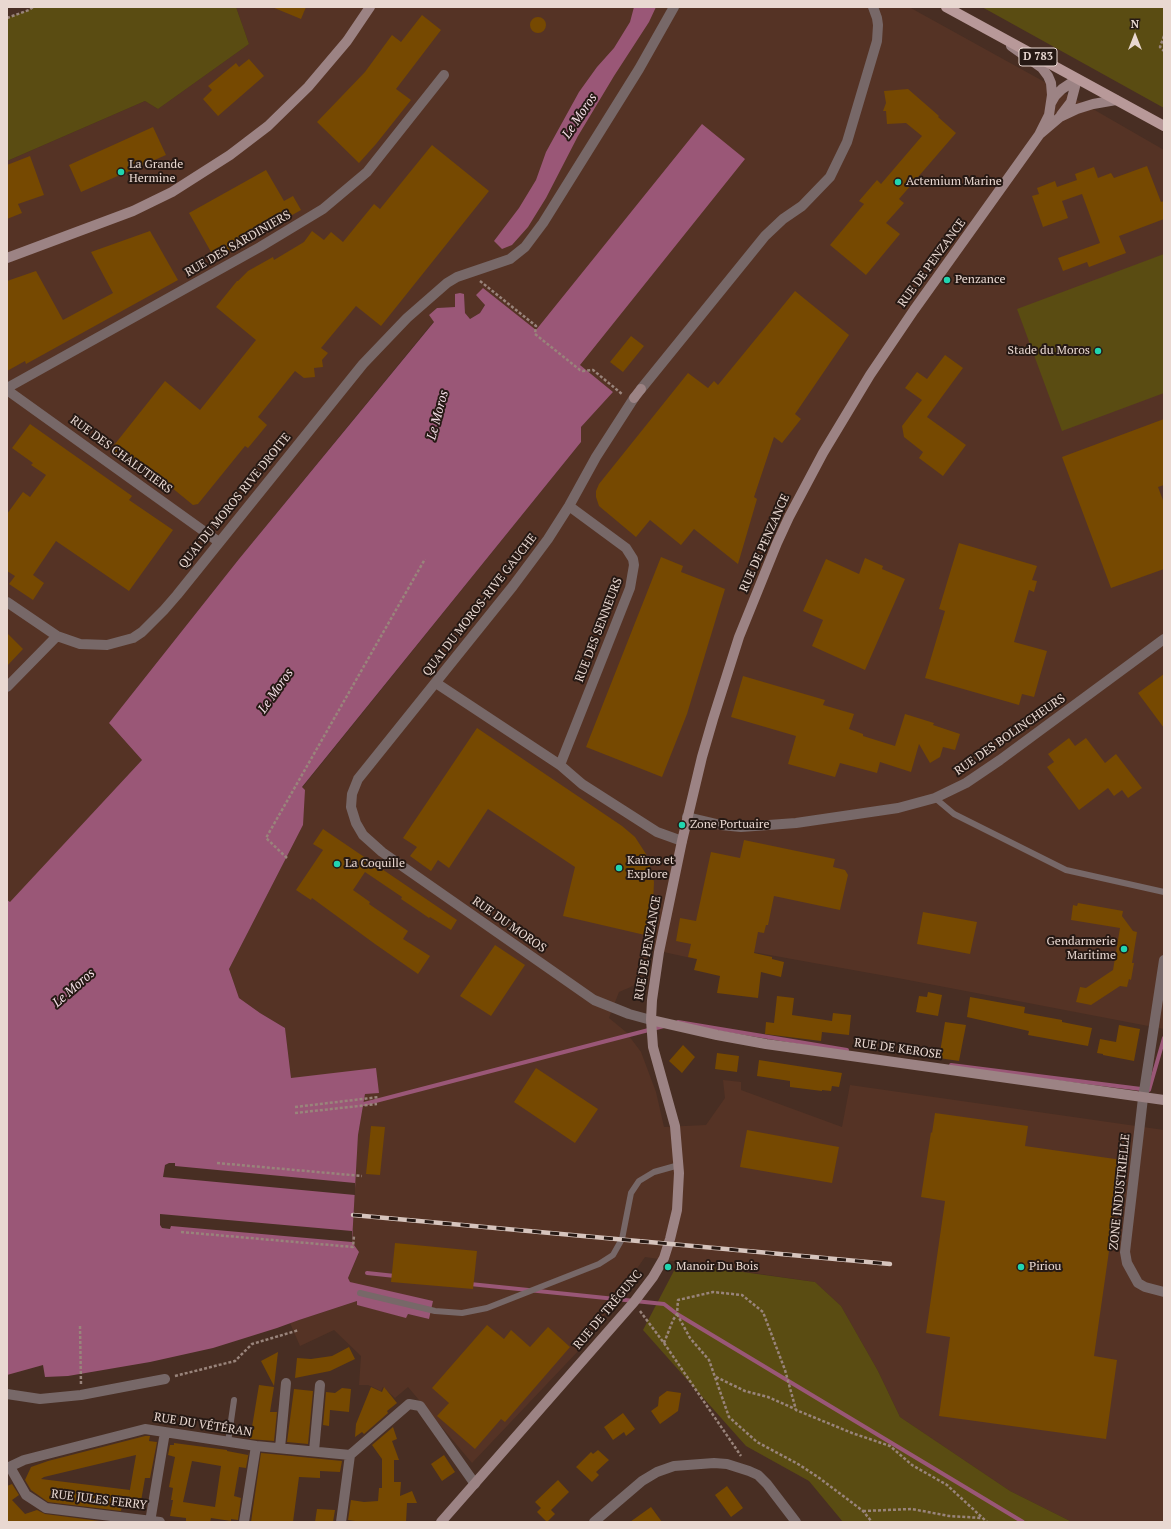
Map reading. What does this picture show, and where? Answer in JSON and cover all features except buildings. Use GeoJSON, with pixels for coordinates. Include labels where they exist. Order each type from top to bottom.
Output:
{"type":"FeatureCollection","features":[{"type":"Feature","properties":{"kind":"main road"},"geometry":{"type":"LineString","coordinates":[[7,258],[133,211],[172,192],[224,159],[268,126],[308,87],[347,41],[370,7]]}},
{"type":"Feature","properties":{"kind":"main road","name":"D 783"},"geometry":{"type":"LineString","coordinates":[[946,7],[1164,126]]}},
{"type":"Feature","properties":{"kind":"main road","name":"RUE DE PENZANCE"},"geometry":{"type":"LineString","coordinates":[[651,1020],[654,981],[659,952],[687,817],[702,757],[730,663],[777,543],[803,489],[841,421],[870,375],[918,304],[1039,135],[1049,115],[1051,103],[1051,83],[1048,76],[1042,68],[1027,59],[998,35]]}},
{"type":"Feature","properties":{"kind":"main road"},"geometry":{"type":"LineString","coordinates":[[1051,103],[1062,89],[1077,79]]}},
{"type":"Feature","properties":{"kind":"main road"},"geometry":{"type":"LineString","coordinates":[[1060,117],[1071,102],[1077,79]]}},
{"type":"Feature","properties":{"kind":"main road","name":"RUE DE PENZANCE"},"geometry":{"type":"LineString","coordinates":[[1039,135],[1060,117],[1077,109],[1093,104],[1116,100]]}},
{"type":"Feature","properties":{"kind":"main road","name":"QUAI DU MOROS-RIVE GAUCHE"},"geometry":{"type":"LineString","coordinates":[[634,398],[641,389]]}},
{"type":"Feature","properties":{"kind":"main road","name":"RUE DE KEROSE"},"geometry":{"type":"LineString","coordinates":[[651,1020],[717,1035],[766,1044],[1164,1100]]}},
{"type":"Feature","properties":{"kind":"main road","name":"RUE DE TRÉGUNC"},"geometry":{"type":"LineString","coordinates":[[441,1522],[634,1302],[653,1277],[664,1258],[677,1210],[679,1165],[675,1126],[656,1059],[651,1036],[651,1020]]}},
{"type":"Feature","properties":{"kind":"street","name":"QUAI DU MOROS RIVE DROITE"},"geometry":{"type":"LineString","coordinates":[[7,602],[57,636],[74,643],[88,646],[107,645],[133,638],[142,632],[164,610],[364,364],[407,318],[447,283],[457,277],[506,261],[525,247],[543,223],[639,69],[674,7]]}},
{"type":"Feature","properties":{"kind":"street"},"geometry":{"type":"LineString","coordinates":[[641,389],[765,236],[783,219],[802,206],[830,177],[846,142],[877,41],[878,25],[873,7]]}},
{"type":"Feature","properties":{"kind":"street","name":"RUE DES SARDINIERS"},"geometry":{"type":"LineString","coordinates":[[7,389],[260,247],[323,209],[367,172],[444,75]]}},
{"type":"Feature","properties":{"kind":"street","name":"RUE DES CHALUTIERS"},"geometry":{"type":"LineString","coordinates":[[7,389],[219,542]]}},
{"type":"Feature","properties":{"kind":"street","name":"QUAI DU MOROS-RIVE GAUCHE"},"geometry":{"type":"LineString","coordinates":[[363,835],[356,823],[351,807],[352,794],[358,779],[514,586],[548,539],[634,398]]}},
{"type":"Feature","properties":{"kind":"street","name":"RUE DES SENNEURS"},"geometry":{"type":"LineString","coordinates":[[560,765],[630,588],[634,565],[633,558],[626,548],[569,506]]}},
{"type":"Feature","properties":{"kind":"street"},"geometry":{"type":"LineString","coordinates":[[7,687],[57,636]]}},
{"type":"Feature","properties":{"kind":"street","name":"RUE DES BOLINCHEURS"},"geometry":{"type":"LineString","coordinates":[[687,817],[721,825],[741,827],[796,823],[898,808],[935,798],[966,783],[1000,760],[1164,639]]}},
{"type":"Feature","properties":{"kind":"street"},"geometry":{"type":"LineString","coordinates":[[436,682],[560,765],[582,784],[657,832],[682,841]]}},
{"type":"Feature","properties":{"kind":"street","name":"RUE DU MOROS"},"geometry":{"type":"LineString","coordinates":[[363,835],[382,852],[594,1000],[629,1014],[651,1020]]}},
{"type":"Feature","properties":{"kind":"street"},"geometry":{"type":"LineString","coordinates":[[1143,1098],[1164,960]]}},
{"type":"Feature","properties":{"kind":"street","name":"ZONE INDUSTRIELLE"},"geometry":{"type":"LineString","coordinates":[[1143,1098],[1125,1252],[1127,1263],[1138,1283],[1145,1287],[1164,1292]]}},
{"type":"Feature","properties":{"kind":"street"},"geometry":{"type":"LineString","coordinates":[[7,1394],[40,1399],[74,1396],[165,1379]]}},
{"type":"Feature","properties":{"kind":"street"},"geometry":{"type":"LineString","coordinates":[[280,1448],[286,1383]]}},
{"type":"Feature","properties":{"kind":"street"},"geometry":{"type":"LineString","coordinates":[[314,1451],[320,1385]]}},
{"type":"Feature","properties":{"kind":"street"},"geometry":{"type":"LineString","coordinates":[[341,1522],[350,1455],[409,1404],[420,1406],[475,1484]]}},
{"type":"Feature","properties":{"kind":"street","name":"RUE DU VÉTÉRAN"},"geometry":{"type":"LineString","coordinates":[[8,1467],[24,1460],[145,1429],[256,1446],[350,1455]]}},
{"type":"Feature","properties":{"kind":"street"},"geometry":{"type":"LineString","coordinates":[[154,1521],[165,1432]]}},
{"type":"Feature","properties":{"kind":"street"},"geometry":{"type":"LineString","coordinates":[[244,1522],[256,1446]]}},
{"type":"Feature","properties":{"kind":"street"},"geometry":{"type":"LineString","coordinates":[[601,1520],[642,1481],[657,1472],[674,1466],[714,1463],[727,1464],[749,1470],[758,1475],[767,1484],[796,1522]]}},
{"type":"Feature","properties":{"kind":"street","name":"RUE JULES FERRY"},"geometry":{"type":"LineString","coordinates":[[8,1467],[26,1495],[46,1508],[154,1521]]}},
{"type":"Feature","properties":{"kind":"lane"},"geometry":{"type":"LineString","coordinates":[[935,798],[954,814],[1066,870],[1164,892]]}},
{"type":"Feature","properties":{"kind":"lane"},"geometry":{"type":"LineString","coordinates":[[360,1293],[435,1311],[462,1314],[486,1308],[599,1264],[613,1255],[622,1239],[631,1193],[639,1181],[654,1172],[679,1165]]}},
{"type":"Feature","properties":{"kind":"lane"},"geometry":{"type":"LineString","coordinates":[[228,1442],[234,1400]]}},
{"type":"Feature","properties":{"kind":"path"},"geometry":{"type":"LineString","coordinates":[[7,18],[29,10],[33,7]]}},
{"type":"Feature","properties":{"kind":"path"},"geometry":{"type":"LineString","coordinates":[[1164,36],[1160,47],[1164,51]]}},
{"type":"Feature","properties":{"kind":"path"},"geometry":{"type":"LineString","coordinates":[[482,283],[536,326],[535,334],[580,370],[593,370],[616,389]]}},
{"type":"Feature","properties":{"kind":"path"},"geometry":{"type":"LineString","coordinates":[[287,858],[266,838],[425,559]]}},
{"type":"Feature","properties":{"kind":"path"},"geometry":{"type":"LineString","coordinates":[[295,1107],[379,1097]]}},
{"type":"Feature","properties":{"kind":"path"},"geometry":{"type":"LineString","coordinates":[[295,1113],[377,1104]]}},
{"type":"Feature","properties":{"kind":"path"},"geometry":{"type":"LineString","coordinates":[[217,1163],[362,1176]]}},
{"type":"Feature","properties":{"kind":"path"},"geometry":{"type":"LineString","coordinates":[[181,1232],[354,1247],[354,1236]]}},
{"type":"Feature","properties":{"kind":"path"},"geometry":{"type":"LineString","coordinates":[[664,1343],[677,1314],[678,1300],[714,1292],[742,1295],[763,1312],[785,1370],[796,1410]]}},
{"type":"Feature","properties":{"kind":"path"},"geometry":{"type":"LineString","coordinates":[[634,1302],[664,1343],[749,1470]]}},
{"type":"Feature","properties":{"kind":"path"},"geometry":{"type":"LineString","coordinates":[[677,1314],[690,1338],[709,1360],[729,1417],[757,1442],[808,1471],[863,1511],[872,1522]]}},
{"type":"Feature","properties":{"kind":"path"},"geometry":{"type":"LineString","coordinates":[[80,1326],[81,1376]]}},
{"type":"Feature","properties":{"kind":"path"},"geometry":{"type":"LineString","coordinates":[[165,1379],[235,1361],[252,1344],[299,1330]]}},
{"type":"Feature","properties":{"kind":"path"},"geometry":{"type":"LineString","coordinates":[[716,1377],[745,1391],[768,1397],[852,1433],[890,1446],[912,1465],[947,1485],[987,1522]]}},
{"type":"Feature","properties":{"kind":"path"},"geometry":{"type":"LineString","coordinates":[[863,1511],[912,1509],[949,1516],[983,1518]]}},
{"type":"Feature","properties":{"kind":"shaded area"},"geometry":{"type":"Polygon","coordinates":[[[33,7],[236,7],[249,44],[158,109],[145,101],[7,161],[7,18],[29,10],[33,7]]]}},
{"type":"Feature","properties":{"kind":"shaded area"},"geometry":{"type":"Polygon","coordinates":[[[236,7],[909,7],[1164,150],[1164,1029],[753,952],[750,971],[650,949],[645,972],[633,986],[619,992],[609,1018],[626,1032],[641,1052],[656,1092],[664,1127],[706,1125],[725,1098],[723,1080],[741,1082],[741,1090],[842,1127],[850,1085],[1164,1130],[1164,1522],[1072,1522],[1010,1491],[900,1417],[878,1371],[841,1306],[815,1282],[645,1257],[582,1347],[472,1463],[408,1387],[395,1398],[383,1387],[381,1391],[368,1385],[359,1385],[361,1356],[334,1330],[300,1346],[290,1323],[357,1301],[357,1305],[406,1317],[408,1314],[429,1319],[350,1282],[348,1278],[359,1253],[352,1242],[358,1135],[365,1094],[291,1078],[285,1028],[239,998],[229,969],[303,825],[302,788],[581,442],[581,427],[613,392],[485,304],[480,313],[470,319],[465,313],[464,294],[455,307],[437,308],[429,315],[434,321],[239,559],[109,723],[142,760],[10,903],[7,900],[7,161],[145,101],[158,109],[249,44],[236,7]]]}},
{"type":"Feature","properties":{"kind":"shaded area"},"geometry":{"type":"Polygon","coordinates":[[[982,7],[1164,7],[1164,108],[982,7]]]}},
{"type":"Feature","properties":{"kind":"shaded area","name":"Stade du Moros"},"geometry":{"type":"Polygon","coordinates":[[[1164,254],[1164,393],[1062,431],[1017,309],[1164,254]]]}},
{"type":"Feature","properties":{"kind":"shaded area"},"geometry":{"type":"Polygon","coordinates":[[[678,1263],[815,1282],[841,1306],[878,1371],[900,1417],[1010,1491],[1072,1522],[843,1522],[809,1481],[746,1446],[643,1330],[678,1263]]]}},
{"type":"Feature","properties":{"kind":"water","name":"Le Moros"},"geometry":{"type":"Polygon","coordinates":[[[634,7],[656,7],[649,22],[578,136],[546,198],[528,227],[512,245],[502,249],[494,241],[519,208],[536,180],[546,152],[579,92],[597,67],[614,48],[630,22],[634,7]]]}},
{"type":"Feature","properties":{"kind":"water","name":"Le Moros"},"geometry":{"type":"Polygon","coordinates":[[[702,124],[745,159],[580,365],[613,392],[581,427],[581,442],[302,787],[305,790],[303,825],[229,969],[239,998],[285,1028],[291,1078],[376,1068],[379,1093],[365,1094],[358,1135],[352,1242],[359,1252],[348,1278],[350,1282],[433,1301],[429,1319],[408,1314],[406,1318],[357,1305],[357,1301],[213,1348],[150,1362],[68,1376],[45,1377],[43,1365],[7,1375],[7,900],[10,902],[142,760],[109,723],[239,559],[434,322],[429,315],[437,308],[455,307],[455,294],[460,293],[464,294],[465,313],[470,319],[480,313],[485,305],[476,295],[483,288],[536,330],[702,124]]]}},
{"type":"Feature","properties":{"kind":"pier"},"geometry":{"type":"Polygon","coordinates":[[[175,1163],[175,1166],[355,1183],[355,1195],[163,1177],[165,1165],[175,1163]]]}},
{"type":"Feature","properties":{"kind":"pier"},"geometry":{"type":"Polygon","coordinates":[[[160,1214],[352,1231],[352,1242],[171,1226],[170,1229],[162,1228],[160,1225],[160,1214]]]}},
{"type":"Feature","properties":{"kind":"waterway"},"geometry":{"type":"LineString","coordinates":[[678,1022],[847,1050]]}},
{"type":"Feature","properties":{"kind":"waterway"},"geometry":{"type":"LineString","coordinates":[[364,1104],[664,1026]]}},
{"type":"Feature","properties":{"kind":"waterway"},"geometry":{"type":"LineString","coordinates":[[951,1065],[1149,1090],[1164,1038]]}},
{"type":"Feature","properties":{"kind":"waterway"},"geometry":{"type":"LineString","coordinates":[[367,1273],[395,1276]]}},
{"type":"Feature","properties":{"kind":"waterway"},"geometry":{"type":"LineString","coordinates":[[470,1284],[664,1304],[677,1314],[1023,1522]]}},
{"type":"Feature","properties":{"kind":"railway"},"geometry":{"type":"LineString","coordinates":[[353,1215],[890,1264]]}},
{"type":"Feature","properties":{"kind":"place","name":"La Grande Hermine"},"geometry":{"type":"Point","coordinates":[121,172]}},
{"type":"Feature","properties":{"kind":"place","name":"Actemium Marine"},"geometry":{"type":"Point","coordinates":[898,182]}},
{"type":"Feature","properties":{"kind":"place","name":"Penzance"},"geometry":{"type":"Point","coordinates":[947,280]}},
{"type":"Feature","properties":{"kind":"place","name":"Stade du Moros"},"geometry":{"type":"Point","coordinates":[1098,351]}},
{"type":"Feature","properties":{"kind":"place","name":"Zone Portuaire"},"geometry":{"type":"Point","coordinates":[682,825]}},
{"type":"Feature","properties":{"kind":"place","name":"La Coquille"},"geometry":{"type":"Point","coordinates":[337,864]}},
{"type":"Feature","properties":{"kind":"place","name":"Kaïros et Explore"},"geometry":{"type":"Point","coordinates":[619,868]}},
{"type":"Feature","properties":{"kind":"place","name":"Gendarmerie Maritime"},"geometry":{"type":"Point","coordinates":[1124,949]}},
{"type":"Feature","properties":{"kind":"place","name":"Manoir Du Bois"},"geometry":{"type":"Point","coordinates":[668,1267]}},
{"type":"Feature","properties":{"kind":"place","name":"Piriou"},"geometry":{"type":"Point","coordinates":[1021,1267]}}]}
